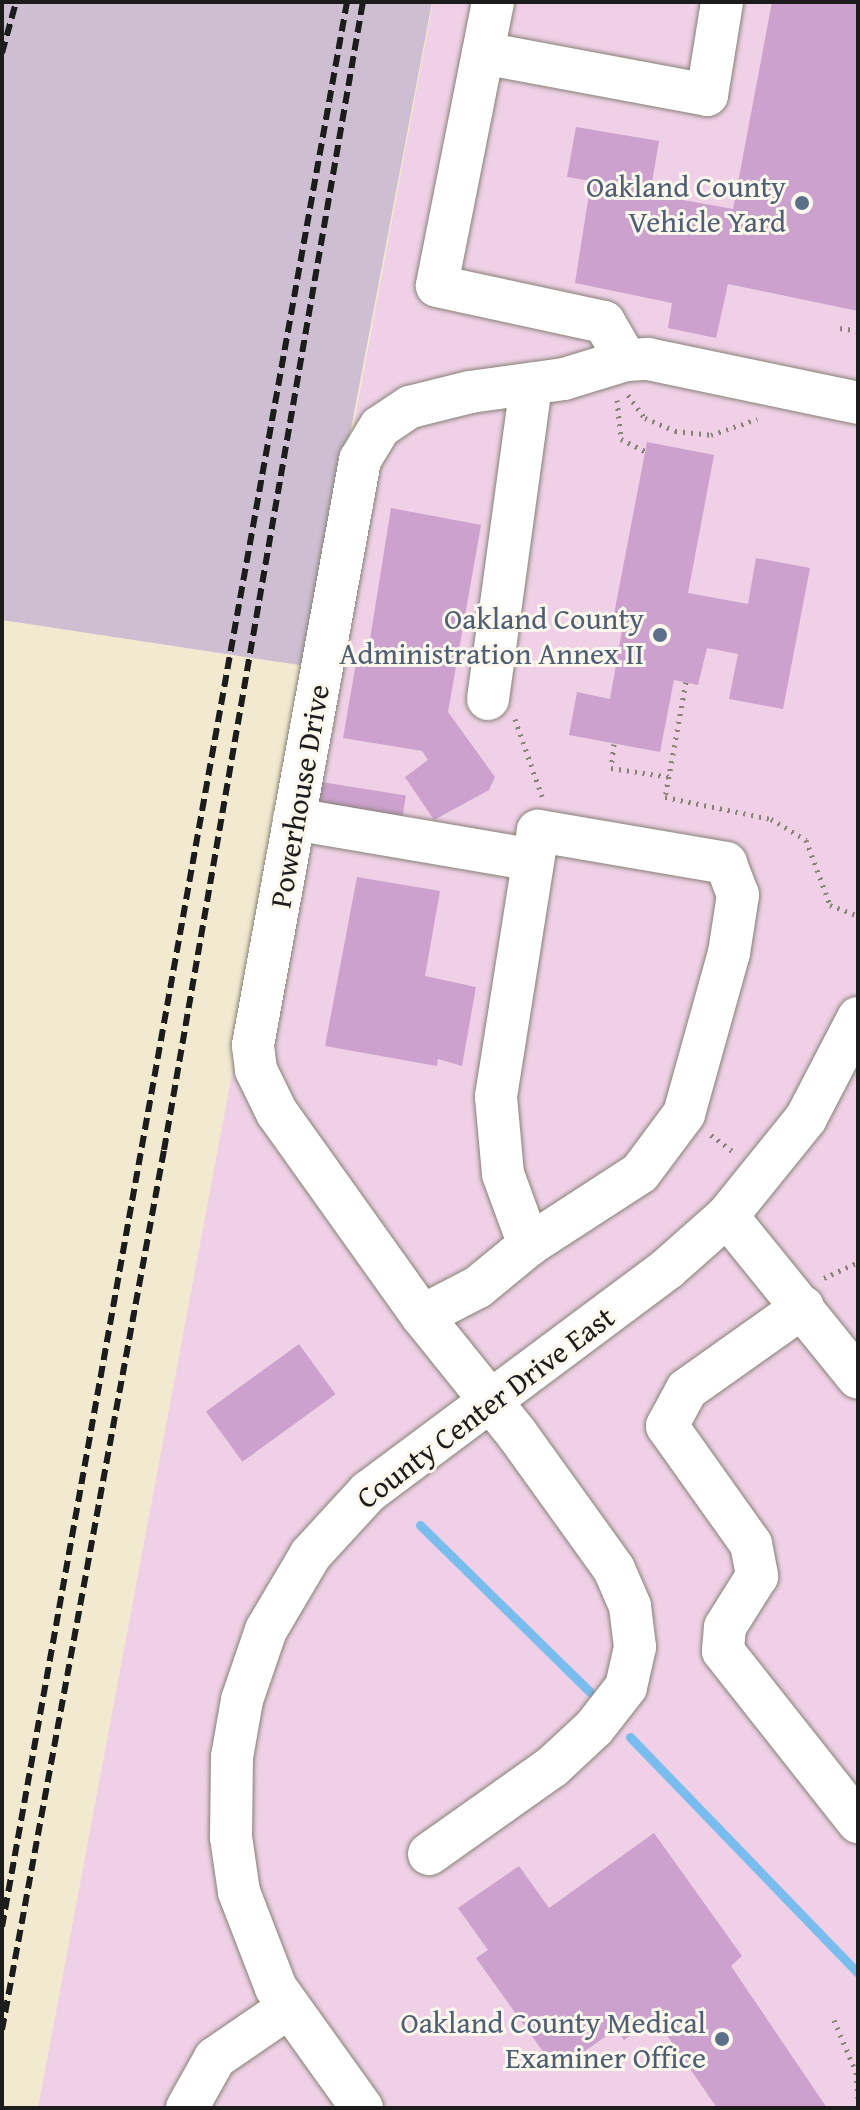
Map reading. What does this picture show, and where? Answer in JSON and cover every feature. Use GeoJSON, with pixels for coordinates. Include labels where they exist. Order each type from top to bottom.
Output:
{"type":"FeatureCollection","features":[{"type":"Feature","properties":{"kind":"street"},"geometry":{"type":"LineString","coordinates":[[493,2],[437,286],[604,322],[617,381]]}},
{"type":"Feature","properties":{"kind":"street"},"geometry":{"type":"LineString","coordinates":[[483,53],[707,95],[722,2]]}},
{"type":"Feature","properties":{"kind":"street","name":"Powerhouse Drive"},"geometry":{"type":"LineString","coordinates":[[429,1854],[552,1767],[594,1728],[626,1687],[635,1647],[630,1606],[614,1569],[422,1316],[286,1126],[256,1070],[253,1045],[365,448],[380,427],[410,407],[531,384],[617,381],[648,359],[858,403]]}},
{"type":"Feature","properties":{"kind":"street"},"geometry":{"type":"LineString","coordinates":[[489,693],[531,384]]}},
{"type":"Feature","properties":{"kind":"street"},"geometry":{"type":"LineString","coordinates":[[294,819],[535,846],[726,863],[738,895],[729,953],[684,1114],[640,1173],[529,1245],[478,1287],[422,1316]]}},
{"type":"Feature","properties":{"kind":"street"},"geometry":{"type":"LineString","coordinates":[[529,1245],[503,1174],[496,1097],[535,846]]}},
{"type":"Feature","properties":{"kind":"street","name":"County Center Drive East"},"geometry":{"type":"LineString","coordinates":[[362,2108],[288,2008],[243,1910],[231,1837],[232,1757],[250,1670],[281,1600],[338,1521],[399,1465],[667,1269],[727,1216],[806,1118],[858,1018]]}},
{"type":"Feature","properties":{"kind":"street"},"geometry":{"type":"LineString","coordinates":[[727,1216],[858,1378]]}},
{"type":"Feature","properties":{"kind":"street"},"geometry":{"type":"LineString","coordinates":[[803,1307],[687,1389],[667,1426],[751,1544],[757,1576],[725,1627],[723,1651],[858,1822]]}},
{"type":"Feature","properties":{"kind":"street"},"geometry":{"type":"LineString","coordinates":[[187,2108],[215,2058],[288,2008]]}},
{"type":"Feature","properties":{"kind":"path"},"geometry":{"type":"LineString","coordinates":[[840,328],[858,331]]}},
{"type":"Feature","properties":{"kind":"path"},"geometry":{"type":"LineString","coordinates":[[617,381],[645,418],[675,431],[711,435],[764,415]]}},
{"type":"Feature","properties":{"kind":"path"},"geometry":{"type":"LineString","coordinates":[[617,381],[621,439],[645,451]]}},
{"type":"Feature","properties":{"kind":"path"},"geometry":{"type":"LineString","coordinates":[[686,682],[665,797],[771,819],[806,840],[830,905],[858,916]]}},
{"type":"Feature","properties":{"kind":"path"},"geometry":{"type":"LineString","coordinates":[[489,693],[503,690],[545,792],[535,846]]}},
{"type":"Feature","properties":{"kind":"path"},"geometry":{"type":"LineString","coordinates":[[614,744],[611,768],[670,777]]}},
{"type":"Feature","properties":{"kind":"path"},"geometry":{"type":"LineString","coordinates":[[684,1114],[741,1163]]}},
{"type":"Feature","properties":{"kind":"path"},"geometry":{"type":"LineString","coordinates":[[834,2020],[856,2072],[858,2108]]}},
{"type":"Feature","properties":{"kind":"shaded area"},"geometry":{"type":"Polygon","coordinates":[[[2,2],[432,2],[306,666],[2,620],[2,2]]]}},
{"type":"Feature","properties":{"kind":"shaded area"},"geometry":{"type":"Polygon","coordinates":[[[433,2],[858,2],[858,2108],[38,2108],[433,2]]]}},
{"type":"Feature","properties":{"kind":"building"},"geometry":{"type":"Polygon","coordinates":[[[772,2],[858,2],[858,311],[728,284],[716,338],[668,328],[672,303],[575,283],[591,181],[567,177],[576,127],[659,141],[650,194],[733,209],[772,2]]]}},
{"type":"Feature","properties":{"kind":"building"},"geometry":{"type":"Polygon","coordinates":[[[647,442],[714,455],[688,593],[748,604],[756,558],[810,568],[783,709],[729,699],[738,654],[707,648],[698,685],[674,680],[660,752],[569,735],[577,692],[610,699],[622,631],[611,630],[647,442]]]}},
{"type":"Feature","properties":{"kind":"building"},"geometry":{"type":"Polygon","coordinates":[[[391,508],[481,525],[448,712],[495,777],[489,790],[434,820],[405,777],[428,760],[422,751],[343,738],[357,657],[367,658],[391,508]]]}},
{"type":"Feature","properties":{"kind":"building"},"geometry":{"type":"Polygon","coordinates":[[[321,782],[406,795],[402,817],[318,804],[321,782]]]}},
{"type":"Feature","properties":{"kind":"building"},"geometry":{"type":"Polygon","coordinates":[[[357,877],[440,891],[425,976],[476,987],[462,1066],[438,1059],[437,1066],[325,1046],[357,877]]]}},
{"type":"Feature","properties":{"kind":"building"},"geometry":{"type":"Polygon","coordinates":[[[299,1344],[335,1394],[242,1462],[206,1412],[299,1344]]]}},
{"type":"Feature","properties":{"kind":"building"},"geometry":{"type":"Polygon","coordinates":[[[654,1833],[742,1956],[731,1966],[827,2108],[717,2108],[655,2018],[624,2040],[616,2029],[557,2071],[476,1958],[488,1950],[458,1908],[519,1866],[549,1908],[654,1833]]]}},
{"type":"Feature","properties":{"kind":"waterway"},"geometry":{"type":"LineString","coordinates":[[420,1525],[590,1692]]}},
{"type":"Feature","properties":{"kind":"waterway"},"geometry":{"type":"LineString","coordinates":[[630,1737],[858,1973]]}},
{"type":"Feature","properties":{"kind":"railway"},"geometry":{"type":"LineString","coordinates":[[2,53],[16,2]]}},
{"type":"Feature","properties":{"kind":"railway"},"geometry":{"type":"LineString","coordinates":[[2,1927],[347,2]]}},
{"type":"Feature","properties":{"kind":"railway"},"geometry":{"type":"LineString","coordinates":[[2,2030],[164,1150],[363,2]]}},
{"type":"Feature","properties":{"kind":"place","name":"Oakland County Vehicle Yard"},"geometry":{"type":"Point","coordinates":[802,203]}},
{"type":"Feature","properties":{"kind":"place","name":"Oakland County Administration Annex II"},"geometry":{"type":"Point","coordinates":[660,635]}},
{"type":"Feature","properties":{"kind":"place","name":"Oakland County Medical Examiner Office"},"geometry":{"type":"Point","coordinates":[722,2039]}}]}
